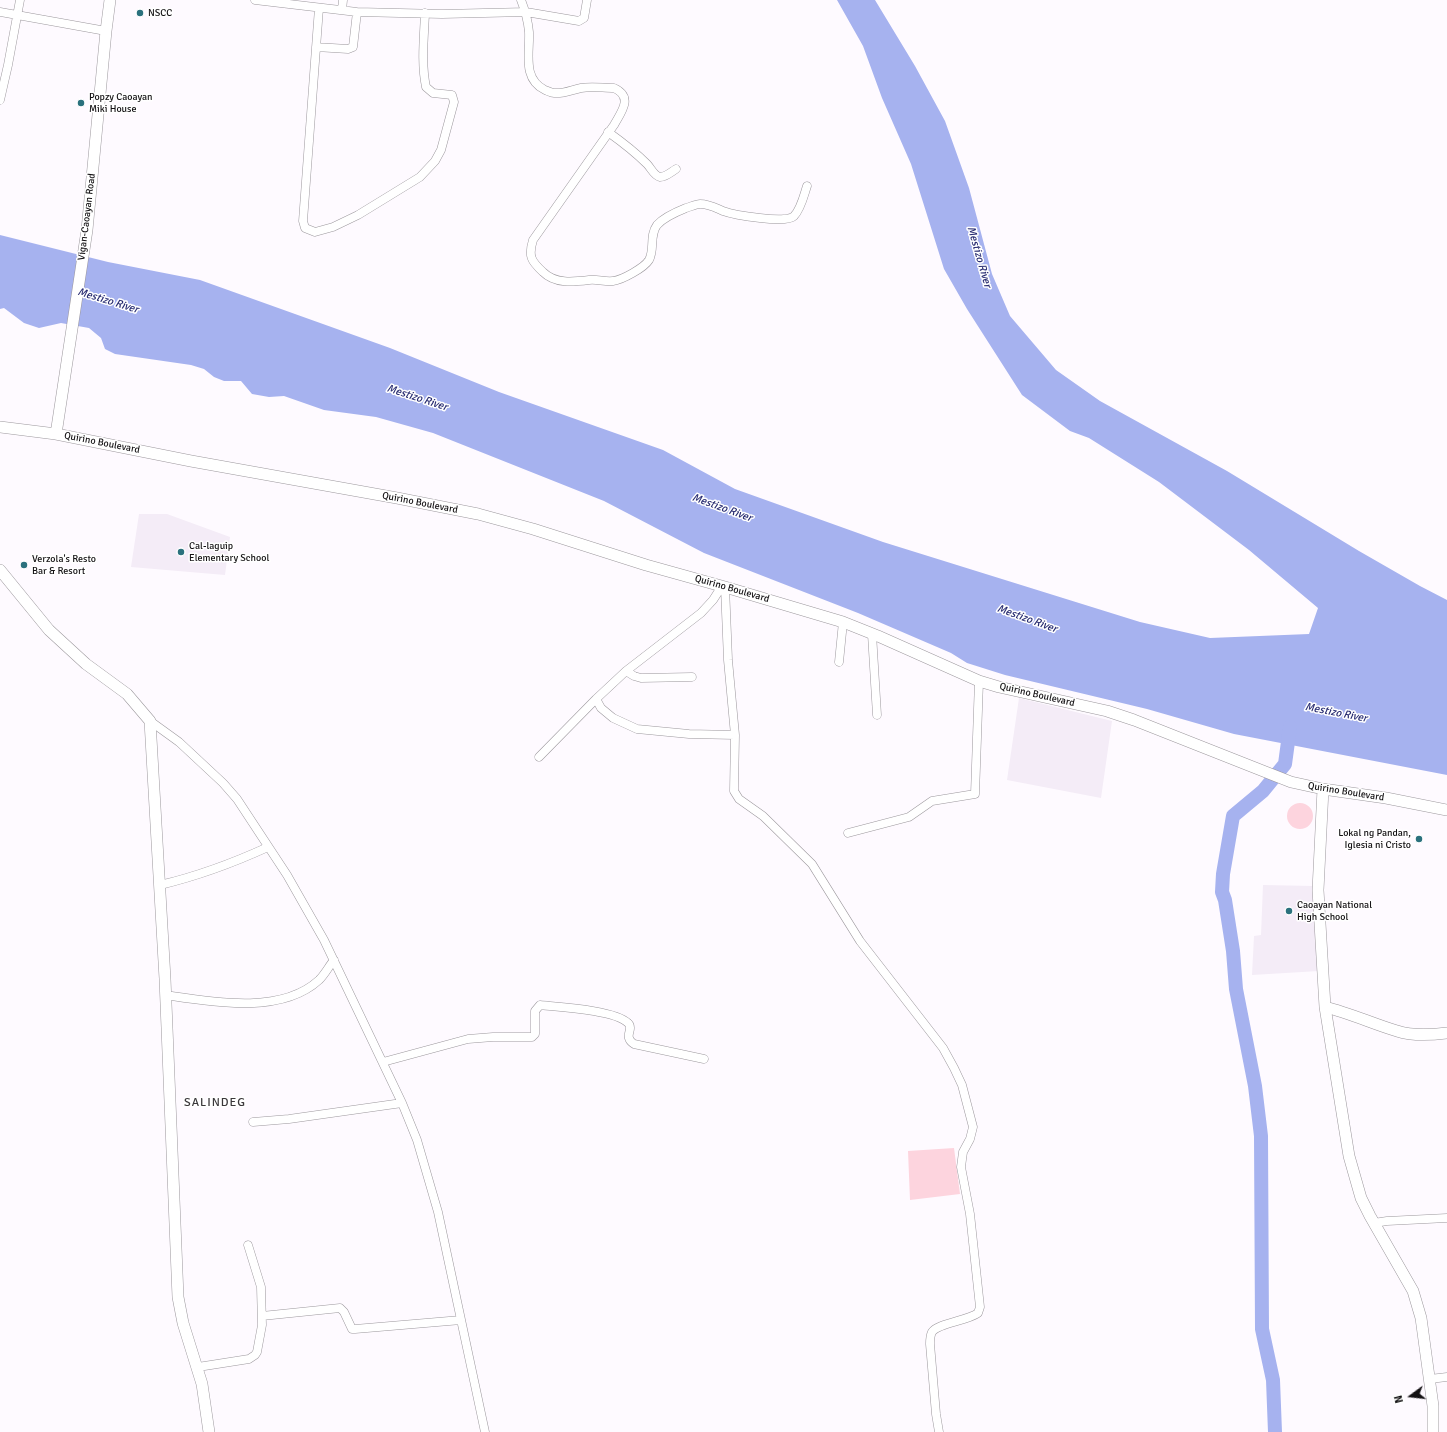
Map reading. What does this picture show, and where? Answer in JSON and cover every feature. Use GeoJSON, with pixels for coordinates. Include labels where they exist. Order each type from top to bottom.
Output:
{"type":"FeatureCollection","features":[{"type":"Feature","properties":{"kind":"street"},"geometry":{"type":"LineString","coordinates":[[0,100],[20,0]]}},
{"type":"Feature","properties":{"kind":"street","name":"Vigan-Caoayan Road"},"geometry":{"type":"LineString","coordinates":[[56,434],[87,230],[110,0]]}},
{"type":"Feature","properties":{"kind":"street"},"geometry":{"type":"LineString","coordinates":[[256,0],[356,12],[442,14],[528,13],[579,21],[584,18],[587,0]]}},
{"type":"Feature","properties":{"kind":"street"},"geometry":{"type":"LineString","coordinates":[[342,10],[343,0]]}},
{"type":"Feature","properties":{"kind":"street"},"geometry":{"type":"LineString","coordinates":[[521,0],[528,13],[529,67],[531,75],[536,83],[552,93],[564,93],[591,87],[614,88],[619,90],[625,99],[624,106],[608,132],[533,240],[530,252],[534,263],[544,274],[558,280],[572,282],[593,280],[612,281],[626,277],[641,268],[649,260],[651,240],[654,231],[658,225],[677,212],[699,204],[710,205],[724,211],[762,218],[780,220],[792,219],[796,215],[807,186]]}},
{"type":"Feature","properties":{"kind":"street"},"geometry":{"type":"LineString","coordinates":[[319,8],[303,221],[305,228],[315,232],[358,215],[420,177],[435,161],[441,150],[454,102],[452,95],[433,93],[426,87],[424,78],[423,44],[425,13]]}},
{"type":"Feature","properties":{"kind":"street"},"geometry":{"type":"LineString","coordinates":[[0,12],[106,31]]}},
{"type":"Feature","properties":{"kind":"street"},"geometry":{"type":"LineString","coordinates":[[316,47],[348,49],[353,47],[356,12]]}},
{"type":"Feature","properties":{"kind":"street"},"geometry":{"type":"LineString","coordinates":[[608,132],[643,160],[657,176],[666,176],[676,169]]}},
{"type":"Feature","properties":{"kind":"street","name":"Quirino Boulevard"},"geometry":{"type":"LineString","coordinates":[[0,427],[56,434],[191,461],[398,498],[478,514],[533,528],[646,565],[723,586],[843,622],[980,681],[1107,711],[1134,720],[1291,782],[1323,789],[1386,798],[1447,810]]}},
{"type":"Feature","properties":{"kind":"street"},"geometry":{"type":"LineString","coordinates":[[0,570],[49,630],[86,664],[127,694],[150,721],[179,742],[223,783],[237,799],[314,919],[383,1062],[417,1140],[438,1212],[485,1432]]}},
{"type":"Feature","properties":{"kind":"street"},"geometry":{"type":"LineString","coordinates":[[539,757],[626,671],[701,613],[723,586]]}},
{"type":"Feature","properties":{"kind":"street"},"geometry":{"type":"LineString","coordinates":[[723,586],[735,736],[734,791],[736,796],[738,799],[763,816],[812,864],[860,941],[943,1048],[962,1085],[973,1127],[970,1139],[963,1152],[961,1167],[970,1214],[980,1307],[978,1313],[972,1317],[936,1328],[931,1333],[936,1414],[939,1432]]}},
{"type":"Feature","properties":{"kind":"street"},"geometry":{"type":"LineString","coordinates":[[839,662],[843,622]]}},
{"type":"Feature","properties":{"kind":"street"},"geometry":{"type":"LineString","coordinates":[[872,634],[877,715]]}},
{"type":"Feature","properties":{"kind":"street"},"geometry":{"type":"LineString","coordinates":[[626,671],[641,678],[692,677]]}},
{"type":"Feature","properties":{"kind":"street"},"geometry":{"type":"LineString","coordinates":[[848,833],[909,817],[932,800],[975,794],[980,681]]}},
{"type":"Feature","properties":{"kind":"street"},"geometry":{"type":"LineString","coordinates":[[596,699],[602,708],[613,718],[637,729],[689,734],[735,736]]}},
{"type":"Feature","properties":{"kind":"street"},"geometry":{"type":"LineString","coordinates":[[150,721],[160,886],[178,1298],[183,1323],[198,1367],[206,1402],[209,1432]]}},
{"type":"Feature","properties":{"kind":"street"},"geometry":{"type":"LineString","coordinates":[[1323,789],[1318,890],[1325,1007],[1349,1156],[1361,1198],[1412,1291],[1419,1308],[1430,1379],[1433,1406],[1433,1432]]}},
{"type":"Feature","properties":{"kind":"street"},"geometry":{"type":"LineString","coordinates":[[160,886],[214,870],[268,847]]}},
{"type":"Feature","properties":{"kind":"street"},"geometry":{"type":"LineString","coordinates":[[165,995],[222,1003],[270,1001],[295,995],[318,981],[334,960]]}},
{"type":"Feature","properties":{"kind":"street"},"geometry":{"type":"LineString","coordinates":[[383,1062],[468,1040],[492,1037],[532,1037],[535,1034],[535,1011],[540,1005],[580,1009],[618,1016],[629,1023],[628,1038],[634,1044],[704,1059]]}},
{"type":"Feature","properties":{"kind":"street"},"geometry":{"type":"LineString","coordinates":[[1325,1007],[1338,1010],[1398,1032],[1418,1034],[1447,1033]]}},
{"type":"Feature","properties":{"kind":"street"},"geometry":{"type":"LineString","coordinates":[[253,1122],[289,1119],[402,1103]]}},
{"type":"Feature","properties":{"kind":"street"},"geometry":{"type":"LineString","coordinates":[[1374,1223],[1447,1218]]}},
{"type":"Feature","properties":{"kind":"street"},"geometry":{"type":"LineString","coordinates":[[198,1367],[249,1359],[255,1355],[259,1341],[262,1316],[261,1287],[248,1245]]}},
{"type":"Feature","properties":{"kind":"street"},"geometry":{"type":"LineString","coordinates":[[262,1316],[340,1308],[344,1312],[352,1328],[355,1329],[461,1320]]}},
{"type":"Feature","properties":{"kind":"street"},"geometry":{"type":"LineString","coordinates":[[1430,1379],[1447,1377]]}},
{"type":"Feature","properties":{"kind":"shaded area","name":"Cal-laguip Elementary School"},"geometry":{"type":"Polygon","coordinates":[[[139,514],[167,514],[230,537],[225,575],[131,567],[139,514]]]}},
{"type":"Feature","properties":{"kind":"shaded area"},"geometry":{"type":"Polygon","coordinates":[[[1019,698],[1112,721],[1101,798],[1007,780],[1019,698]]]}},
{"type":"Feature","properties":{"kind":"shaded area"},"geometry":{"type":"Polygon","coordinates":[[[1300,803],[1309,807],[1313,816],[1309,825],[1300,829],[1291,825],[1287,816],[1291,807],[1300,803]]]}},
{"type":"Feature","properties":{"kind":"shaded area","name":"Caoayan National High School"},"geometry":{"type":"Polygon","coordinates":[[[1263,885],[1314,886],[1319,971],[1252,975],[1254,936],[1261,935],[1263,885]]]}},
{"type":"Feature","properties":{"kind":"shaded area"},"geometry":{"type":"Polygon","coordinates":[[[954,1148],[960,1194],[910,1200],[908,1151],[954,1148]]]}},
{"type":"Feature","properties":{"kind":"water","name":"Mestizo River"},"geometry":{"type":"Polygon","coordinates":[[[837,0],[875,0],[915,66],[945,121],[969,188],[992,274],[1010,316],[1056,370],[1100,401],[1227,471],[1359,551],[1447,600],[1447,775],[1234,734],[1147,709],[1005,675],[967,663],[951,653],[858,613],[704,553],[604,501],[433,433],[376,417],[324,410],[284,396],[269,397],[252,394],[241,381],[224,381],[214,377],[204,369],[191,365],[115,354],[105,349],[101,338],[89,328],[61,323],[39,328],[24,323],[4,308],[0,309],[0,235],[108,262],[200,280],[390,348],[499,392],[663,450],[735,489],[883,542],[1140,622],[1210,638],[1309,634],[1318,608],[1249,550],[1159,482],[1089,438],[1070,431],[1022,395],[967,309],[944,269],[911,164],[882,98],[863,46],[837,0]]]}},
{"type":"Feature","properties":{"kind":"waterway"},"geometry":{"type":"LineString","coordinates":[[1275,1432],[1273,1380],[1262,1329],[1261,1136],[1255,1086],[1236,989],[1233,951],[1225,900],[1222,892],[1223,874],[1233,816],[1263,791],[1285,764],[1290,727]]}},
{"type":"Feature","properties":{"kind":"place","name":"NSCC"},"geometry":{"type":"Point","coordinates":[140,13]}},
{"type":"Feature","properties":{"kind":"place","name":"Popzy Caoayan Miki House"},"geometry":{"type":"Point","coordinates":[81,103]}},
{"type":"Feature","properties":{"kind":"place","name":"Cal-laguip Elementary School"},"geometry":{"type":"Point","coordinates":[181,552]}},
{"type":"Feature","properties":{"kind":"place","name":"Verzola's Resto Bar & Resort"},"geometry":{"type":"Point","coordinates":[24,565]}},
{"type":"Feature","properties":{"kind":"place","name":"Lokal ng Pandan, Iglesia ni Cristo"},"geometry":{"type":"Point","coordinates":[1419,839]}},
{"type":"Feature","properties":{"kind":"place","name":"Caoayan National High School"},"geometry":{"type":"Point","coordinates":[1289,911]}},
{"type":"Feature","properties":{"kind":"district","name":"SALINDEG"},"geometry":{"type":"Point","coordinates":[215,1103]}}]}
